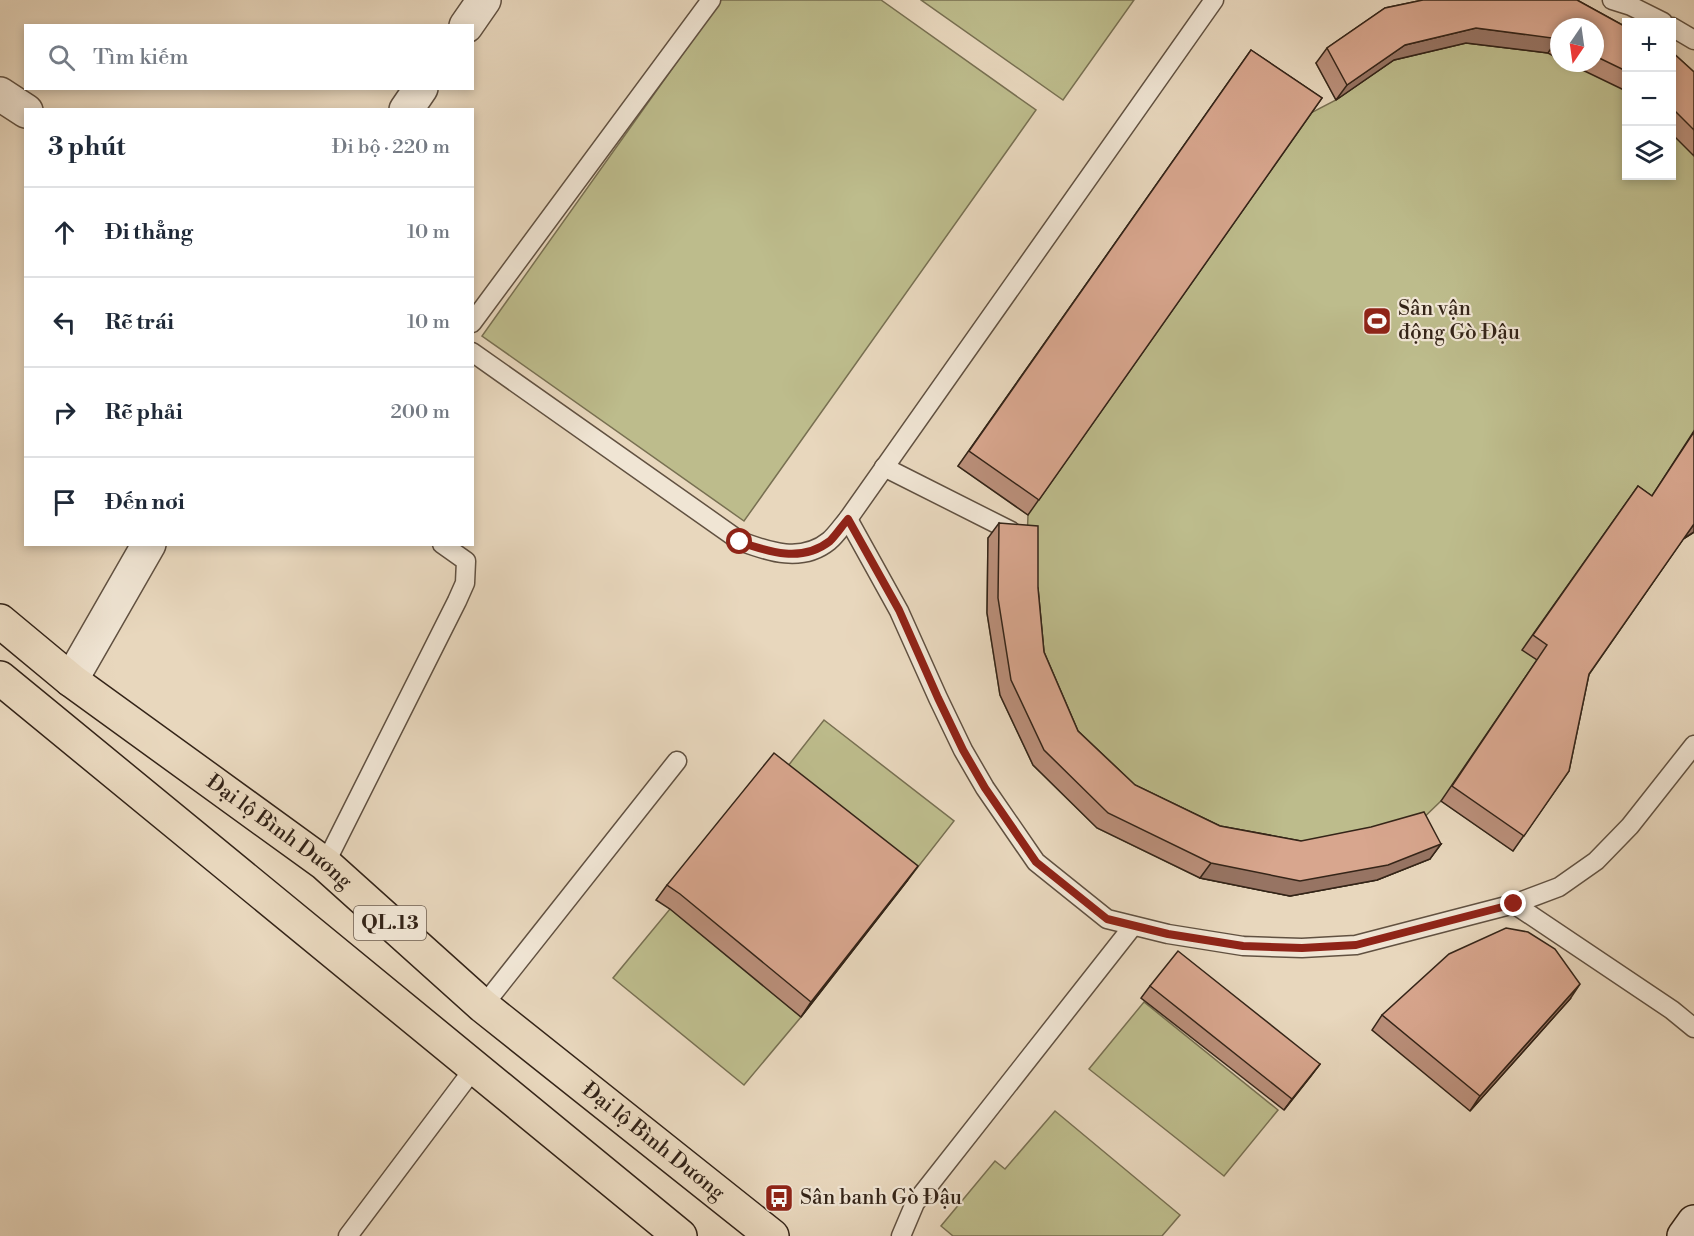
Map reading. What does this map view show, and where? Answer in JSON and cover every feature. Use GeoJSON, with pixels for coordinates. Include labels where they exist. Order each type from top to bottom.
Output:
{"type":"FeatureCollection","features":[{"type":"Feature","properties":{"kind":"highway","name":"Đại lộ Bình Dương"},"geometry":{"type":"LineString","coordinates":[[0,621],[72,680],[325,864],[483,1006],[772,1236]]}},
{"type":"Feature","properties":{"kind":"highway","name":"QL.13"},"geometry":{"type":"LineString","coordinates":[[0,678],[680,1236]]}},
{"type":"Feature","properties":{"kind":"street"},"geometry":{"type":"LineString","coordinates":[[467,24],[484,0]]}},
{"type":"Feature","properties":{"kind":"street"},"geometry":{"type":"LineString","coordinates":[[407,108],[420,90]]}},
{"type":"Feature","properties":{"kind":"street"},"geometry":{"type":"LineString","coordinates":[[0,94],[24,110]]}},
{"type":"Feature","properties":{"kind":"street"},"geometry":{"type":"LineString","coordinates":[[72,680],[148,546]]}},
{"type":"Feature","properties":{"kind":"street"},"geometry":{"type":"LineString","coordinates":[[1683,1236],[1694,1222]]}},
{"type":"Feature","properties":{"kind":"lane"},"geometry":{"type":"LineString","coordinates":[[474,320],[711,0]]}},
{"type":"Feature","properties":{"kind":"lane"},"geometry":{"type":"LineString","coordinates":[[474,353],[740,542],[763,550],[798,554],[814,550],[830,541],[848,519],[1214,0]]}},
{"type":"Feature","properties":{"kind":"lane"},"geometry":{"type":"LineString","coordinates":[[1612,0],[1656,18]]}},
{"type":"Feature","properties":{"kind":"lane"},"geometry":{"type":"LineString","coordinates":[[1676,30],[1694,40]]}},
{"type":"Feature","properties":{"kind":"lane"},"geometry":{"type":"LineString","coordinates":[[884,467],[1011,531]]}},
{"type":"Feature","properties":{"kind":"lane"},"geometry":{"type":"LineString","coordinates":[[848,519],[899,610],[963,750],[985,788],[1036,862],[1107,919],[1133,926],[1243,946],[1302,948],[1356,945],[1514,904],[1559,887],[1596,861],[1630,826],[1694,745]]}},
{"type":"Feature","properties":{"kind":"lane"},"geometry":{"type":"LineString","coordinates":[[325,864],[465,583],[466,561],[445,546]]}},
{"type":"Feature","properties":{"kind":"lane"},"geometry":{"type":"LineString","coordinates":[[483,1006],[677,761]]}},
{"type":"Feature","properties":{"kind":"lane"},"geometry":{"type":"LineString","coordinates":[[1514,904],[1672,1010],[1694,1028]]}},
{"type":"Feature","properties":{"kind":"lane"},"geometry":{"type":"LineString","coordinates":[[901,1236],[915,1203],[1133,926]]}},
{"type":"Feature","properties":{"kind":"lane"},"geometry":{"type":"LineString","coordinates":[[348,1236],[475,1067]]}},
{"type":"Feature","properties":{"kind":"shaded area"},"geometry":{"type":"Polygon","coordinates":[[[721,0],[881,0],[1036,110],[744,521],[482,336],[721,0]]]}},
{"type":"Feature","properties":{"kind":"shaded area"},"geometry":{"type":"Polygon","coordinates":[[[921,0],[1134,0],[1063,100],[921,0]]]}},
{"type":"Feature","properties":{"kind":"shaded area","name":"Sân vận động Gò Đậu"},"geometry":{"type":"Polygon","coordinates":[[[1550,28],[1550,72],[1604,72],[1604,58],[1622,49],[1622,180],[1676,180],[1676,79],[1694,97],[1694,532],[1683,539],[1579,689],[1558,786],[1513,851],[1441,801],[1414,827],[1430,859],[1377,880],[1290,896],[1200,878],[1097,828],[1033,765],[1000,695],[987,613],[988,538],[1027,541],[1028,515],[958,466],[1241,65],[1311,113],[1336,100],[1316,63],[1550,28]]]}},
{"type":"Feature","properties":{"kind":"shaded area"},"geometry":{"type":"Polygon","coordinates":[[[824,720],[954,821],[907,881],[777,780],[824,720]]]}},
{"type":"Feature","properties":{"kind":"shaded area"},"geometry":{"type":"Polygon","coordinates":[[[670,909],[801,1017],[744,1085],[613,978],[670,909]]]}},
{"type":"Feature","properties":{"kind":"shaded area"},"geometry":{"type":"Polygon","coordinates":[[[1144,1002],[1278,1110],[1224,1176],[1089,1069],[1144,1002]]]}},
{"type":"Feature","properties":{"kind":"shaded area"},"geometry":{"type":"Polygon","coordinates":[[[1055,1111],[1180,1215],[1162,1236],[953,1236],[941,1226],[995,1161],[1005,1169],[1055,1111]]]}},
{"type":"Feature","properties":{"kind":"building"},"geometry":{"type":"Polygon","coordinates":[[[1423,0],[1577,0],[1622,25],[1622,69],[1604,60],[1604,18],[1550,18],[1550,38],[1476,28],[1405,45],[1347,85],[1327,48],[1385,8],[1423,0]]]}},
{"type":"Feature","properties":{"kind":"building"},"geometry":{"type":"Polygon","coordinates":[[[1251,50],[1322,98],[1039,500],[969,451],[1251,50]]]}},
{"type":"Feature","properties":{"kind":"building"},"geometry":{"type":"Polygon","coordinates":[[[1676,56],[1694,72],[1694,130],[1676,112],[1676,56]]]}},
{"type":"Feature","properties":{"kind":"building"},"geometry":{"type":"Polygon","coordinates":[[[1694,432],[1694,524],[1589,674],[1569,771],[1524,836],[1452,786],[1547,645],[1533,635],[1638,486],[1652,496],[1694,432]]]}},
{"type":"Feature","properties":{"kind":"building"},"geometry":{"type":"Polygon","coordinates":[[[999,523],[1038,526],[1038,588],[1044,652],[1078,731],[1135,785],[1220,826],[1301,841],[1371,827],[1424,812],[1441,844],[1388,865],[1300,881],[1211,863],[1108,813],[1044,750],[1011,680],[998,598],[999,523]]]}},
{"type":"Feature","properties":{"kind":"building"},"geometry":{"type":"Polygon","coordinates":[[[774,753],[918,866],[811,1002],[667,885],[774,753]]]}},
{"type":"Feature","properties":{"kind":"building"},"geometry":{"type":"Polygon","coordinates":[[[1506,928],[1528,932],[1555,949],[1580,984],[1480,1096],[1382,1015],[1449,954],[1506,928]]]}},
{"type":"Feature","properties":{"kind":"building"},"geometry":{"type":"Polygon","coordinates":[[[1178,951],[1320,1064],[1292,1099],[1150,986],[1178,951]]]}},
{"type":"Feature","properties":{"kind":"place","name":"Sân vận động Gò Đậu"},"geometry":{"type":"Point","coordinates":[1377,321]}},
{"type":"Feature","properties":{"kind":"place","name":"Sân banh Gò Đậu"},"geometry":{"type":"Point","coordinates":[779,1198]}},
{"type":"Feature","properties":{"kind":"route"},"geometry":{"type":"LineString","coordinates":[[740,542],[763,550],[798,554],[814,550],[830,541],[848,519],[899,610],[963,750],[985,788],[1036,862],[1107,919],[1168,934],[1243,946],[1302,948],[1356,945],[1514,904]]}}]}
